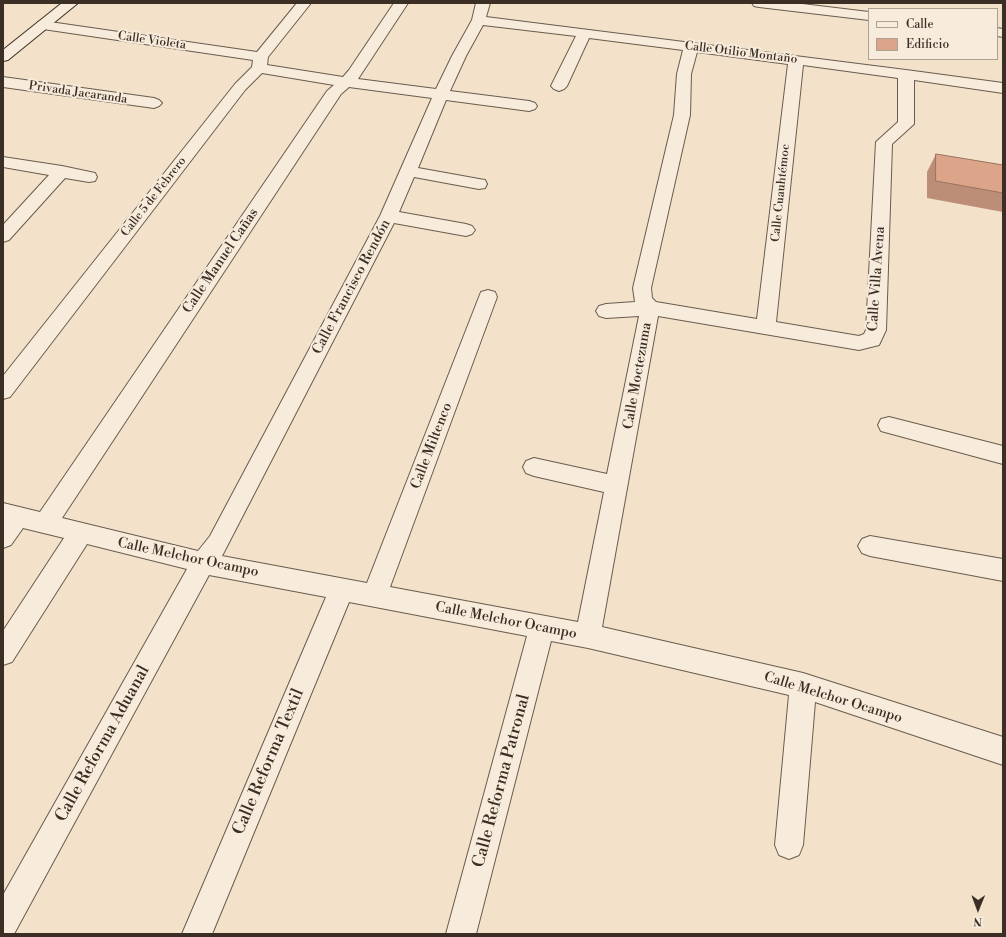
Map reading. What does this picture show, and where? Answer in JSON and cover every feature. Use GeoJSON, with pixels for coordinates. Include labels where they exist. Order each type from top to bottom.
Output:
{"type":"FeatureCollection","features":[{"type":"Feature","properties":{"kind":"street"},"geometry":{"type":"LineString","coordinates":[[3,57],[70,3]]}},
{"type":"Feature","properties":{"kind":"street","name":"Calle 5 de Febrero"},"geometry":{"type":"LineString","coordinates":[[3,392],[260,63],[304,3]]}},
{"type":"Feature","properties":{"kind":"street","name":"Calle Manuel Cañas"},"geometry":{"type":"LineString","coordinates":[[45,524],[335,91],[355,73],[401,3]]}},
{"type":"Feature","properties":{"kind":"street"},"geometry":{"type":"LineString","coordinates":[[759,3],[868,16]]}},
{"type":"Feature","properties":{"kind":"street","name":"Calle Otilio Montaño"},"geometry":{"type":"LineString","coordinates":[[481,12],[584,34],[906,74],[1003,88]]}},
{"type":"Feature","properties":{"kind":"street","name":"Calle Francisco Rendón"},"geometry":{"type":"LineString","coordinates":[[203,563],[218,543],[390,216],[441,94],[481,12]]}},
{"type":"Feature","properties":{"kind":"street","name":"Calle Violeta"},"geometry":{"type":"LineString","coordinates":[[43,25],[260,63],[346,82],[529,106]]}},
{"type":"Feature","properties":{"kind":"street"},"geometry":{"type":"LineString","coordinates":[[559,86],[584,34]]}},
{"type":"Feature","properties":{"kind":"street","name":"Calle Moctezuma"},"geometry":{"type":"LineString","coordinates":[[588,636],[650,308],[643,299],[642,288],[682,116],[684,74],[691,47]]}},
{"type":"Feature","properties":{"kind":"street","name":"Calle Cuauhtémoc"},"geometry":{"type":"LineString","coordinates":[[766,327],[796,60]]}},
{"type":"Feature","properties":{"kind":"street","name":"Calle Villa Avena"},"geometry":{"type":"LineString","coordinates":[[606,311],[650,308],[859,343],[872,340],[876,330],[884,142],[906,124],[906,74]]}},
{"type":"Feature","properties":{"kind":"street","name":"Privada Jacaranda"},"geometry":{"type":"LineString","coordinates":[[3,82],[154,103]]}},
{"type":"Feature","properties":{"kind":"street"},"geometry":{"type":"LineString","coordinates":[[3,162],[89,176]]}},
{"type":"Feature","properties":{"kind":"street"},"geometry":{"type":"LineString","coordinates":[[408,170],[479,184]]}},
{"type":"Feature","properties":{"kind":"street"},"geometry":{"type":"LineString","coordinates":[[3,236],[62,171]]}},
{"type":"Feature","properties":{"kind":"street"},"geometry":{"type":"LineString","coordinates":[[390,216],[466,230]]}},
{"type":"Feature","properties":{"kind":"street","name":"Calle Miltenco"},"geometry":{"type":"LineString","coordinates":[[375,596],[488,297]]}},
{"type":"Feature","properties":{"kind":"street"},"geometry":{"type":"LineString","coordinates":[[889,425],[1003,455]]}},
{"type":"Feature","properties":{"kind":"street"},"geometry":{"type":"LineString","coordinates":[[534,468],[617,486]]}},
{"type":"Feature","properties":{"kind":"street"},"geometry":{"type":"LineString","coordinates":[[3,538],[10,515]]}},
{"type":"Feature","properties":{"kind":"street","name":"Calle Melchor Ocampo"},"geometry":{"type":"LineString","coordinates":[[10,515],[203,563],[588,636],[803,686],[1003,751]]}},
{"type":"Feature","properties":{"kind":"street"},"geometry":{"type":"LineString","coordinates":[[3,654],[81,533]]}},
{"type":"Feature","properties":{"kind":"street"},"geometry":{"type":"LineString","coordinates":[[870,546],[1003,570]]}},
{"type":"Feature","properties":{"kind":"street","name":"Calle Reforma Aduanal"},"geometry":{"type":"LineString","coordinates":[[3,924],[203,563]]}},
{"type":"Feature","properties":{"kind":"street","name":"Calle Reforma Textil"},"geometry":{"type":"LineString","coordinates":[[197,934],[342,589]]}},
{"type":"Feature","properties":{"kind":"street","name":"Calle Reforma Patronal"},"geometry":{"type":"LineString","coordinates":[[462,934],[542,627]]}},
{"type":"Feature","properties":{"kind":"street"},"geometry":{"type":"LineString","coordinates":[[789,845],[803,686]]}},
{"type":"Feature","properties":{"kind":"building"},"geometry":{"type":"Polygon","coordinates":[[[936,154],[1003,165],[1003,193],[936,181],[936,154]]]}}]}
